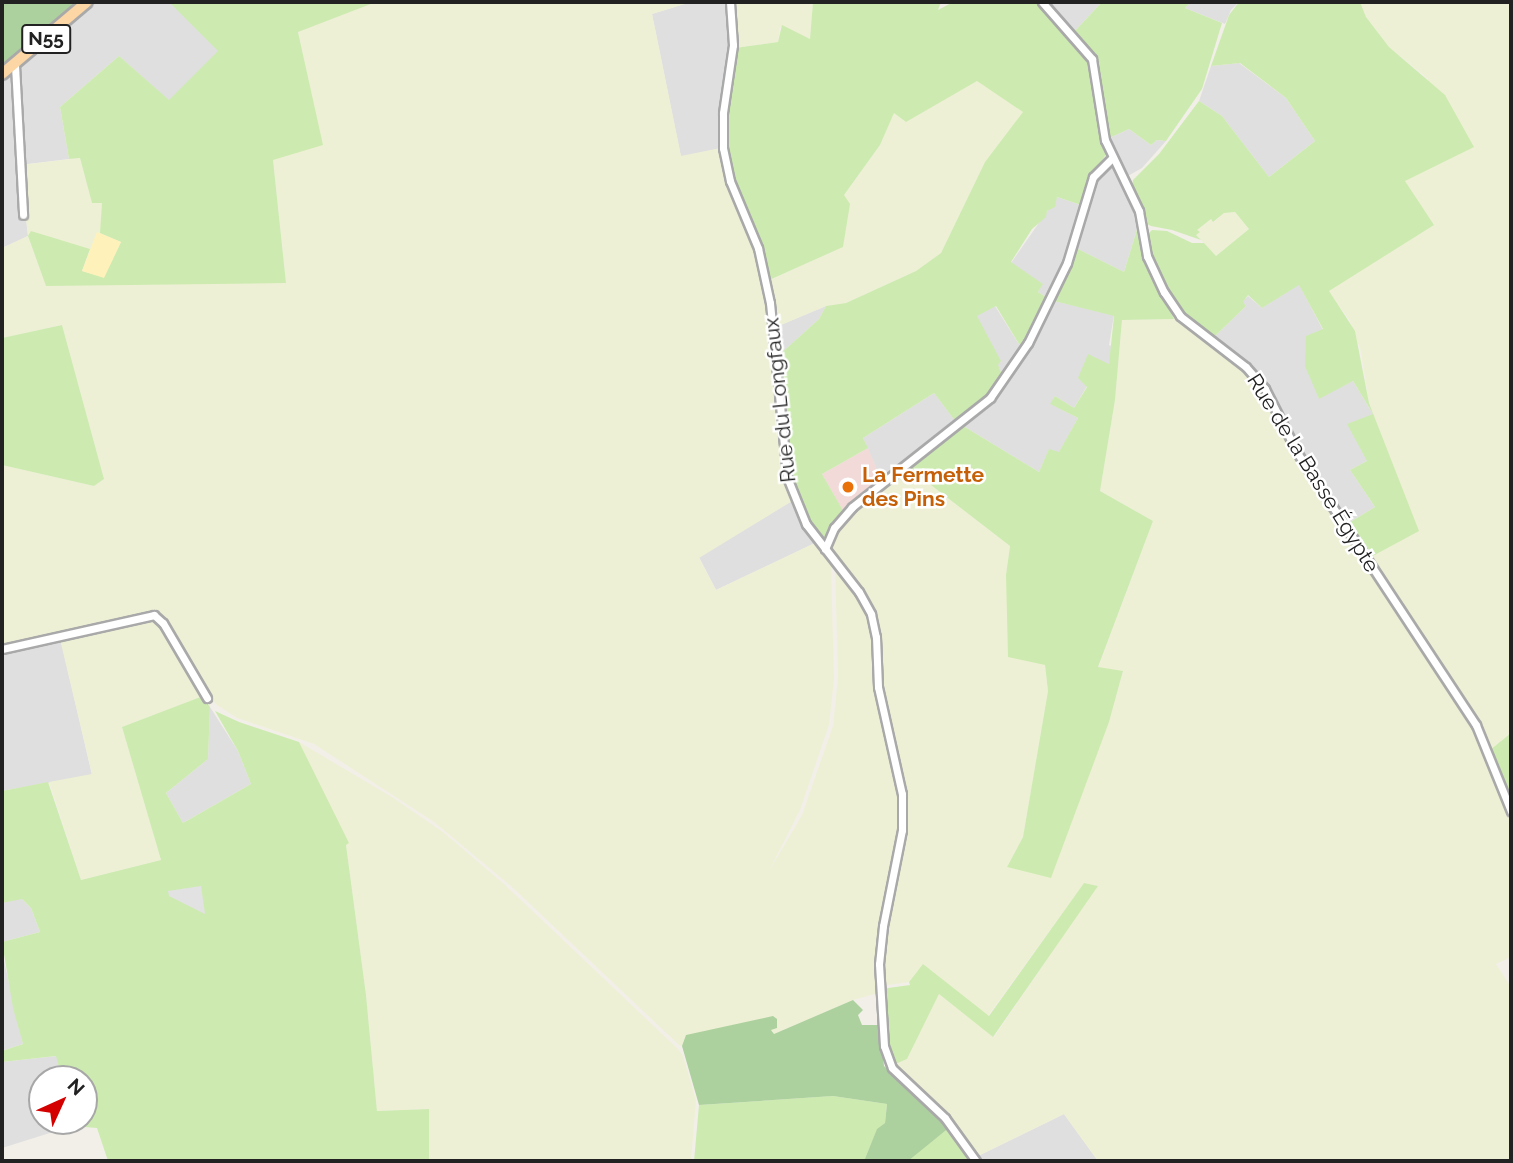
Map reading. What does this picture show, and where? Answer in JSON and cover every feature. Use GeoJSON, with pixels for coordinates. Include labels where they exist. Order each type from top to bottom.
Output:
{"type":"FeatureCollection","features":[{"type":"Feature","properties":{"kind":"main road","name":"N55"},"geometry":{"type":"LineString","coordinates":[[2,74],[87,2]]}},
{"type":"Feature","properties":{"kind":"street","name":"Rue du Longfaux"},"geometry":{"type":"LineString","coordinates":[[730,2],[733,45],[722,130],[726,165],[764,275],[789,486],[803,520],[859,592],[873,621],[878,687],[902,794],[902,830],[883,926],[879,964],[886,1053],[892,1068],[944,1118],[976,1161]]}},
{"type":"Feature","properties":{"kind":"street","name":"Rue de la Basse Égypte"},"geometry":{"type":"LineString","coordinates":[[1042,2],[1092,59],[1101,122],[1112,158],[1139,211],[1147,256],[1169,300],[1180,316],[1246,367],[1265,389],[1298,454],[1476,725],[1511,811]]}},
{"type":"Feature","properties":{"kind":"street"},"geometry":{"type":"LineString","coordinates":[[15,65],[23,215]]}},
{"type":"Feature","properties":{"kind":"street"},"geometry":{"type":"LineString","coordinates":[[825,549],[834,528],[852,507],[990,398],[1028,343],[1067,263],[1094,177],[1112,158]]}},
{"type":"Feature","properties":{"kind":"street"},"geometry":{"type":"LineString","coordinates":[[2,649],[154,615],[163,623],[207,698]]}},
{"type":"Feature","properties":{"kind":"shaded area"},"geometry":{"type":"Polygon","coordinates":[[[87,2],[268,2],[169,101],[119,56],[60,107],[69,159],[20,165],[28,236],[2,248],[2,74],[87,2]]]}},
{"type":"Feature","properties":{"kind":"shaded area"},"geometry":{"type":"Polygon","coordinates":[[[691,2],[728,2],[731,43],[721,148],[681,157],[652,14],[691,2]]]}},
{"type":"Feature","properties":{"kind":"shaded area"},"geometry":{"type":"Polygon","coordinates":[[[1045,2],[1102,2],[1072,34],[1045,2]]]}},
{"type":"Feature","properties":{"kind":"shaded area"},"geometry":{"type":"Polygon","coordinates":[[[1191,2],[1239,2],[1231,10],[1225,24],[1185,8],[1191,2]]]}},
{"type":"Feature","properties":{"kind":"shaded area"},"geometry":{"type":"Polygon","coordinates":[[[1239,63],[1286,98],[1315,141],[1269,177],[1222,116],[1199,101],[1211,66],[1239,63]]]}},
{"type":"Feature","properties":{"kind":"shaded area"},"geometry":{"type":"Polygon","coordinates":[[[1129,129],[1151,145],[1157,140],[1166,141],[1142,168],[1126,177],[1107,139],[1129,129]]]}},
{"type":"Feature","properties":{"kind":"shaded area"},"geometry":{"type":"Polygon","coordinates":[[[1110,165],[1130,196],[1139,223],[1124,272],[1074,247],[1097,175],[1110,165]]]}},
{"type":"Feature","properties":{"kind":"shaded area"},"geometry":{"type":"Polygon","coordinates":[[[1057,197],[1081,205],[1069,250],[1046,297],[1038,292],[1042,284],[1011,263],[1057,197]]]}},
{"type":"Feature","properties":{"kind":"shaded area"},"geometry":{"type":"Polygon","coordinates":[[[1299,284],[1323,330],[1318,398],[1353,381],[1373,414],[1367,461],[1350,470],[1375,507],[1347,524],[1246,363],[1213,338],[1246,306],[1242,302],[1248,296],[1262,308],[1299,284]]]}},
{"type":"Feature","properties":{"kind":"shaded area"},"geometry":{"type":"Polygon","coordinates":[[[1050,300],[1114,315],[1109,345],[1113,347],[1109,365],[1087,386],[1074,408],[1055,396],[1051,404],[1078,418],[1059,453],[1049,450],[1039,472],[960,424],[989,402],[1050,300]]]}},
{"type":"Feature","properties":{"kind":"shaded area"},"geometry":{"type":"Polygon","coordinates":[[[826,306],[819,319],[776,358],[773,328],[826,306]]]}},
{"type":"Feature","properties":{"kind":"shaded area"},"geometry":{"type":"Polygon","coordinates":[[[995,306],[1022,349],[1003,377],[976,316],[995,306]]]}},
{"type":"Feature","properties":{"kind":"shaded area"},"geometry":{"type":"Polygon","coordinates":[[[934,393],[957,423],[882,482],[863,438],[934,393]]]}},
{"type":"Feature","properties":{"kind":"shaded area"},"geometry":{"type":"Polygon","coordinates":[[[868,448],[882,482],[845,514],[822,474],[868,448]]]}},
{"type":"Feature","properties":{"kind":"shaded area"},"geometry":{"type":"Polygon","coordinates":[[[792,501],[817,542],[716,590],[699,557],[792,501]]]}},
{"type":"Feature","properties":{"kind":"shaded area"},"geometry":{"type":"Polygon","coordinates":[[[60,637],[92,775],[2,791],[2,649],[60,637]]]}},
{"type":"Feature","properties":{"kind":"shaded area"},"geometry":{"type":"Polygon","coordinates":[[[210,707],[238,751],[251,784],[183,823],[166,793],[208,759],[210,707]]]}},
{"type":"Feature","properties":{"kind":"shaded area"},"geometry":{"type":"Polygon","coordinates":[[[201,886],[205,914],[169,896],[168,891],[201,886]]]}},
{"type":"Feature","properties":{"kind":"shaded area"},"geometry":{"type":"Polygon","coordinates":[[[21,898],[31,908],[40,932],[2,942],[2,903],[21,898]]]}},
{"type":"Feature","properties":{"kind":"shaded area"},"geometry":{"type":"Polygon","coordinates":[[[2,952],[23,1044],[2,1051],[2,952]]]}},
{"type":"Feature","properties":{"kind":"shaded area"},"geometry":{"type":"Polygon","coordinates":[[[57,1056],[59,1065],[28,1065],[28,1135],[43,1135],[2,1148],[2,1062],[57,1056]]]}},
{"type":"Feature","properties":{"kind":"shaded area"},"geometry":{"type":"Polygon","coordinates":[[[1064,1114],[1098,1161],[978,1161],[976,1157],[1064,1114]]]}},
{"type":"Feature","properties":{"kind":"green space"},"geometry":{"type":"Polygon","coordinates":[[[2,2],[87,2],[2,74],[2,2]]]}},
{"type":"Feature","properties":{"kind":"green space"},"geometry":{"type":"Polygon","coordinates":[[[169,2],[376,2],[298,32],[323,145],[273,160],[286,283],[46,286],[28,236],[31,231],[90,249],[82,271],[104,277],[121,242],[100,233],[102,203],[92,203],[80,158],[69,159],[60,107],[119,56],[169,100],[218,51],[169,2]]]}},
{"type":"Feature","properties":{"kind":"green space"},"geometry":{"type":"Polygon","coordinates":[[[376,2],[691,2],[652,14],[681,156],[721,148],[764,280],[785,479],[792,501],[699,558],[716,590],[817,542],[831,561],[834,680],[829,725],[800,810],[769,871],[802,815],[833,726],[838,677],[835,568],[848,581],[869,615],[873,630],[874,668],[896,771],[901,817],[885,908],[878,993],[853,1000],[774,1034],[771,1029],[686,1035],[682,1046],[679,1045],[512,887],[434,822],[314,744],[237,718],[217,705],[206,693],[158,610],[122,621],[2,647],[2,465],[94,486],[104,479],[62,325],[2,338],[2,248],[28,236],[20,165],[80,158],[92,203],[102,202],[121,242],[90,250],[28,237],[46,285],[286,282],[273,160],[310,87],[298,31],[376,2]]]}},
{"type":"Feature","properties":{"kind":"green space"},"geometry":{"type":"Polygon","coordinates":[[[733,2],[813,2],[810,39],[780,27],[778,42],[735,48],[733,2]]]}},
{"type":"Feature","properties":{"kind":"green space"},"geometry":{"type":"Polygon","coordinates":[[[813,2],[941,2],[938,10],[953,2],[1038,2],[1090,63],[1098,123],[1107,153],[1094,172],[1081,205],[1057,197],[1055,207],[1047,211],[1046,217],[1032,229],[1011,262],[1043,284],[1038,292],[1046,297],[1022,349],[996,306],[977,316],[1001,361],[998,365],[1003,377],[989,396],[956,422],[934,393],[863,438],[868,448],[822,474],[844,512],[828,536],[822,539],[813,531],[789,480],[778,356],[819,319],[826,306],[846,303],[916,271],[941,253],[985,162],[1023,112],[977,81],[906,122],[894,113],[880,145],[844,195],[850,204],[843,247],[767,281],[727,161],[724,124],[735,48],[778,42],[782,25],[810,39],[813,2]]]}},
{"type":"Feature","properties":{"kind":"green space"},"geometry":{"type":"Polygon","coordinates":[[[1102,2],[1191,2],[1185,8],[1222,23],[1202,89],[1166,141],[1157,140],[1151,145],[1129,129],[1107,139],[1097,63],[1087,48],[1072,34],[1102,2]]]}},
{"type":"Feature","properties":{"kind":"green space"},"geometry":{"type":"Polygon","coordinates":[[[1239,2],[1360,2],[1366,17],[1389,47],[1445,95],[1474,147],[1405,181],[1434,225],[1329,291],[1355,331],[1369,403],[1419,531],[1369,558],[1347,524],[1375,507],[1350,470],[1367,461],[1347,424],[1373,414],[1353,381],[1319,399],[1305,366],[1306,336],[1323,329],[1299,285],[1262,308],[1248,295],[1243,302],[1246,306],[1213,338],[1185,316],[1170,296],[1150,255],[1148,234],[1152,230],[1167,231],[1192,243],[1204,243],[1216,256],[1249,229],[1235,212],[1224,213],[1213,222],[1211,219],[1197,230],[1200,232],[1196,235],[1201,240],[1151,226],[1145,223],[1132,187],[1133,180],[1159,154],[1199,101],[1222,116],[1269,177],[1315,141],[1286,98],[1240,63],[1211,66],[1229,15],[1239,2]]]}},
{"type":"Feature","properties":{"kind":"green space"},"geometry":{"type":"Polygon","coordinates":[[[1360,2],[1511,2],[1511,733],[1490,750],[1480,727],[1369,558],[1418,531],[1369,403],[1361,352],[1350,321],[1328,291],[1434,225],[1404,181],[1428,79],[1389,47],[1366,17],[1360,2]]]}},
{"type":"Feature","properties":{"kind":"green space"},"geometry":{"type":"Polygon","coordinates":[[[977,80],[1024,112],[985,162],[941,253],[916,271],[846,303],[826,306],[774,328],[767,281],[843,247],[844,195],[880,145],[894,112],[906,122],[977,80]]]}},
{"type":"Feature","properties":{"kind":"green space"},"geometry":{"type":"Polygon","coordinates":[[[1235,212],[1249,229],[1216,256],[1196,235],[1197,230],[1211,219],[1214,222],[1224,213],[1235,212]]]}},
{"type":"Feature","properties":{"kind":"green space"},"geometry":{"type":"Polygon","coordinates":[[[1139,223],[1158,288],[1174,319],[1122,320],[1115,400],[1100,491],[1153,521],[1098,667],[1123,671],[1109,722],[1051,878],[1007,867],[1023,837],[1048,691],[1045,665],[1008,657],[1006,575],[1010,546],[905,465],[960,424],[1039,472],[1049,449],[1059,452],[1078,418],[1050,404],[1055,396],[1074,408],[1087,387],[1078,378],[1088,354],[1109,364],[1114,316],[1050,300],[1074,247],[1124,272],[1139,223]]]}},
{"type":"Feature","properties":{"kind":"green space"},"geometry":{"type":"Polygon","coordinates":[[[1175,315],[1244,369],[1260,388],[1466,715],[1511,816],[1511,957],[1496,964],[1511,987],[1511,1161],[1098,1161],[1064,1114],[976,1157],[893,1065],[907,1059],[939,994],[994,1037],[1097,886],[1084,883],[988,1016],[923,964],[909,982],[881,986],[882,951],[905,811],[880,689],[875,620],[829,548],[830,539],[845,517],[905,465],[1010,546],[1006,575],[1045,665],[1048,691],[1023,837],[1007,867],[1080,793],[1109,722],[1123,672],[1098,668],[1153,521],[1100,491],[1115,400],[1122,320],[1173,319],[1175,315]]]}},
{"type":"Feature","properties":{"kind":"green space"},"geometry":{"type":"Polygon","coordinates":[[[62,325],[104,479],[94,486],[2,465],[2,338],[62,325]]]}},
{"type":"Feature","properties":{"kind":"green space"},"geometry":{"type":"Polygon","coordinates":[[[147,617],[157,619],[203,696],[122,727],[161,860],[81,880],[49,782],[92,774],[60,639],[147,617]]]}},
{"type":"Feature","properties":{"kind":"green space"},"geometry":{"type":"Polygon","coordinates":[[[203,696],[210,707],[208,759],[166,793],[183,823],[251,784],[238,751],[215,711],[299,742],[349,843],[346,845],[366,995],[377,1111],[429,1109],[429,1161],[108,1161],[98,1131],[98,1065],[58,1065],[56,1056],[2,1062],[2,1051],[23,1044],[13,1008],[2,942],[40,932],[31,908],[22,899],[2,903],[2,791],[48,782],[81,880],[161,860],[122,727],[203,696]]]}},
{"type":"Feature","properties":{"kind":"green space"},"geometry":{"type":"Polygon","coordinates":[[[1511,733],[1511,805],[1490,750],[1511,733]]]}},
{"type":"Feature","properties":{"kind":"green space"},"geometry":{"type":"Polygon","coordinates":[[[299,742],[392,797],[443,832],[504,884],[678,1049],[683,1056],[696,1100],[691,1161],[429,1161],[429,1109],[377,1111],[366,995],[346,845],[299,742]]]}},
{"type":"Feature","properties":{"kind":"green space"},"geometry":{"type":"Polygon","coordinates":[[[1084,883],[1098,886],[993,1037],[939,994],[907,1059],[893,1065],[887,1051],[881,989],[910,985],[909,982],[923,964],[989,1016],[1084,883]]]}},
{"type":"Feature","properties":{"kind":"green space"},"geometry":{"type":"Polygon","coordinates":[[[853,1000],[863,1010],[858,1015],[862,1025],[880,1025],[884,1066],[950,1127],[908,1161],[864,1161],[877,1129],[885,1123],[887,1104],[833,1096],[699,1105],[682,1046],[686,1035],[773,1016],[777,1019],[777,1028],[771,1030],[774,1034],[853,1000]]]}},
{"type":"Feature","properties":{"kind":"green space"},"geometry":{"type":"Polygon","coordinates":[[[833,1096],[887,1104],[885,1123],[877,1130],[864,1161],[694,1161],[699,1105],[833,1096]]]}},
{"type":"Feature","properties":{"kind":"green space"},"geometry":{"type":"Polygon","coordinates":[[[950,1127],[974,1161],[908,1161],[908,1160],[950,1127]]]}},
{"type":"Feature","properties":{"kind":"sand"},"geometry":{"type":"Polygon","coordinates":[[[97,232],[121,242],[104,278],[82,271],[97,232]]]}},
{"type":"Feature","properties":{"kind":"place","name":"La Fermette des Pins"},"geometry":{"type":"Point","coordinates":[848,487]}}]}
